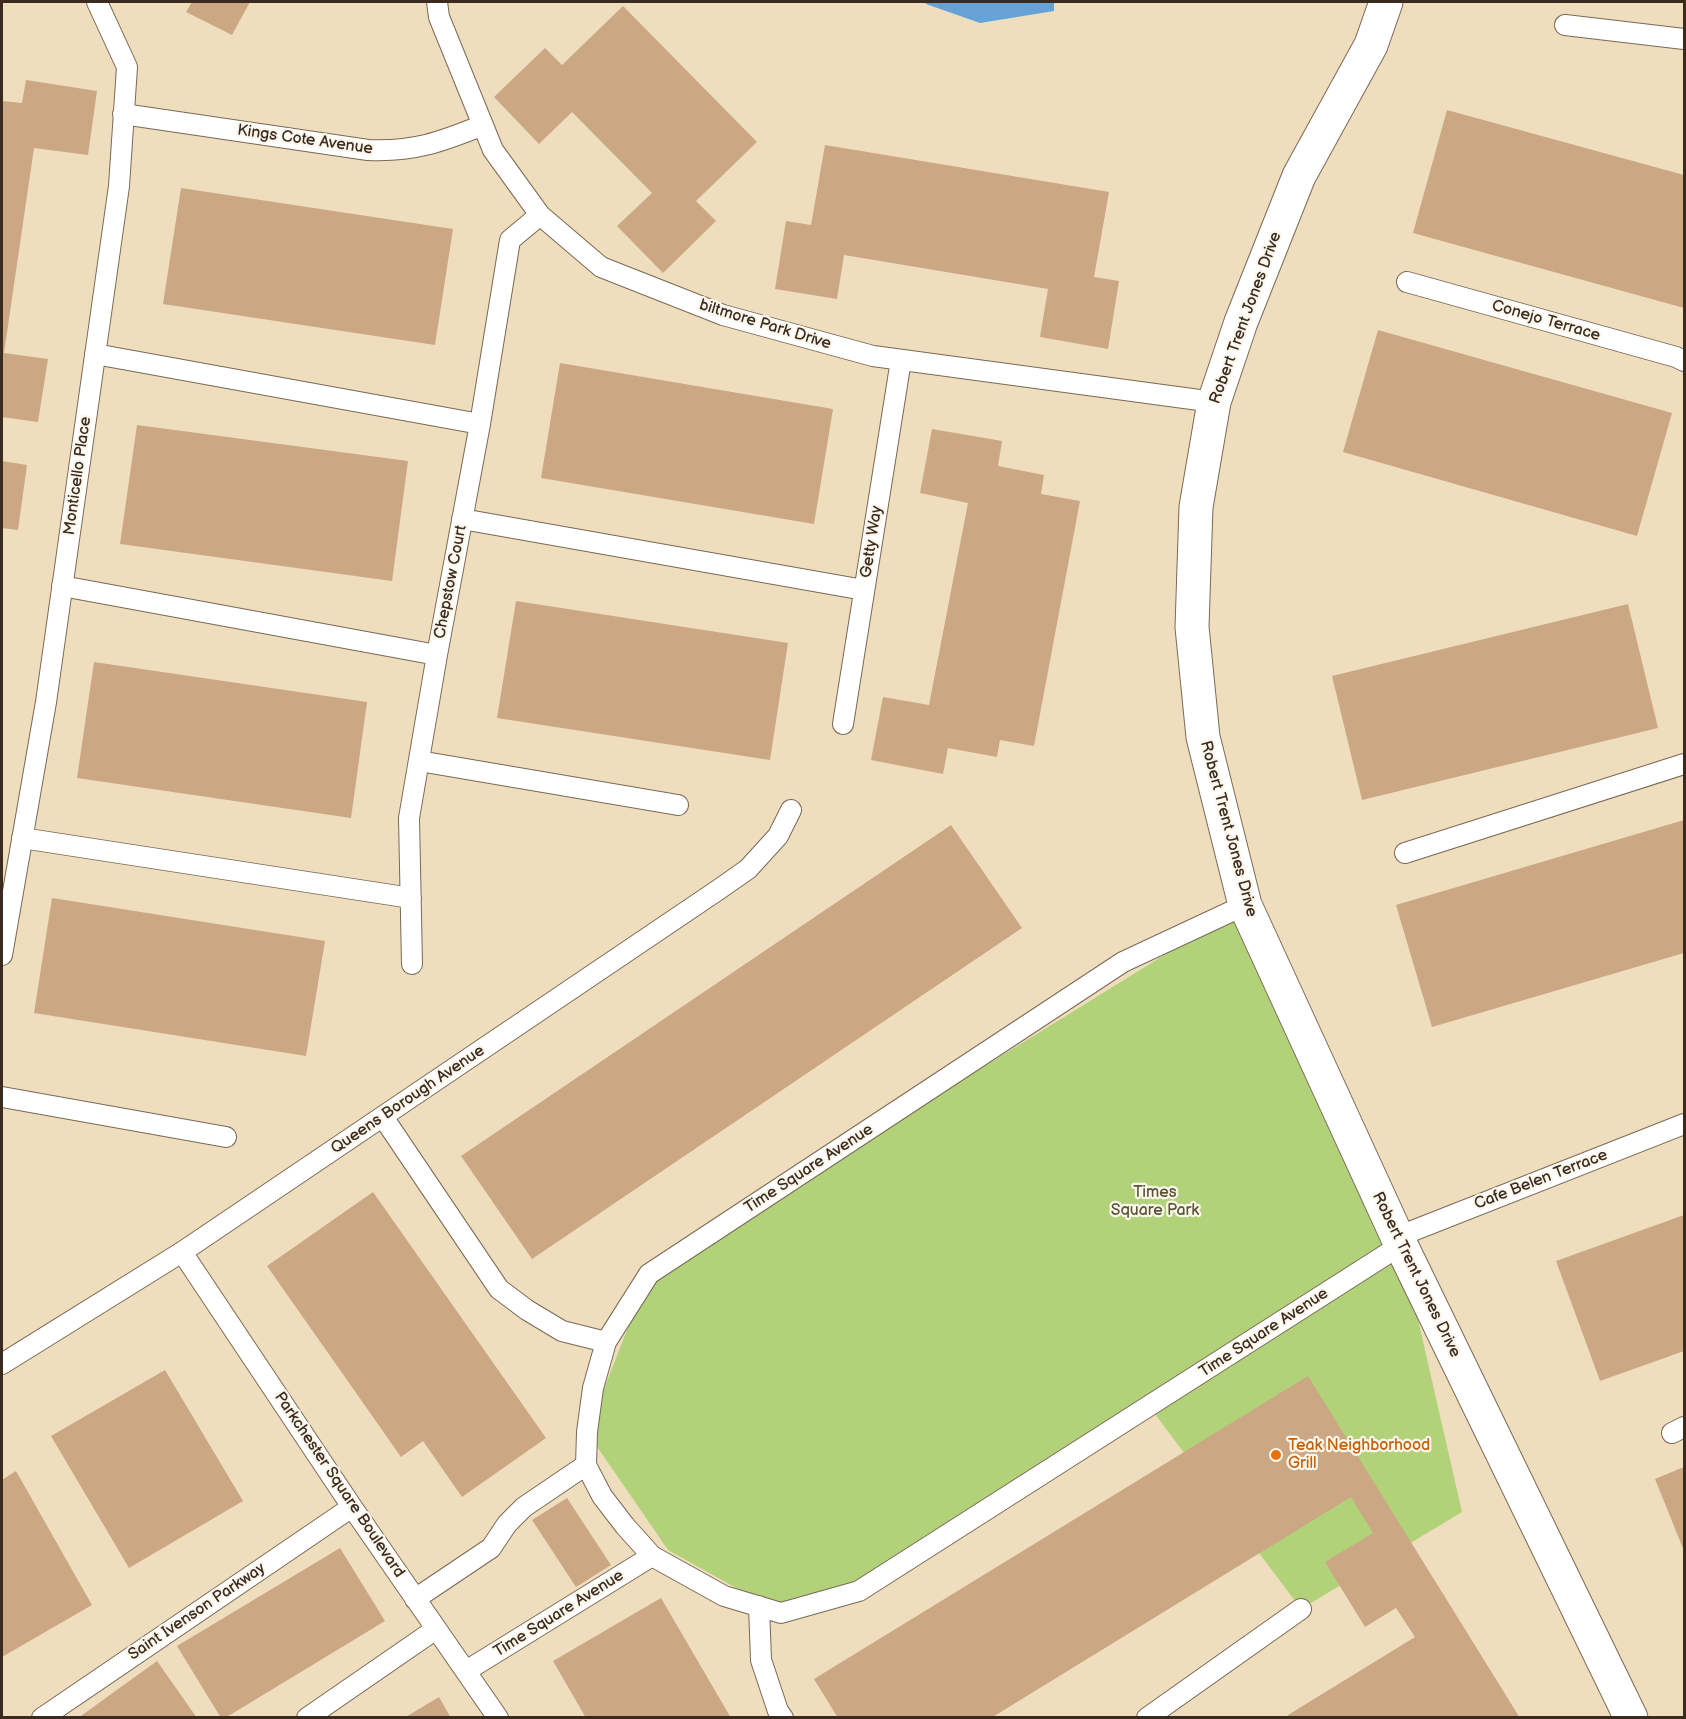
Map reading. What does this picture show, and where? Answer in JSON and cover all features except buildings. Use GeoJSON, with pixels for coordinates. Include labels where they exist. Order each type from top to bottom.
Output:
{"type":"FeatureCollection","features":[{"type":"Feature","properties":{"kind":"street","name":"Robert Trent Jones Drive"},"geometry":{"type":"LineString","coordinates":[[1386,2],[1371,45],[1299,176],[1241,322],[1214,402],[1196,507],[1192,627],[1203,736],[1245,905],[1399,1241],[1631,1718]]}},
{"type":"Feature","properties":{"kind":"lane","name":"Monticello Place"},"geometry":{"type":"LineString","coordinates":[[2,955],[46,702],[119,186],[127,67],[97,2]]}},
{"type":"Feature","properties":{"kind":"lane","name":"biltmore Park Drive"},"geometry":{"type":"LineString","coordinates":[[437,2],[439,17],[493,150],[540,215],[600,267],[723,315],[873,356],[1214,402]]}},
{"type":"Feature","properties":{"kind":"lane"},"geometry":{"type":"LineString","coordinates":[[1566,25],[1684,39]]}},
{"type":"Feature","properties":{"kind":"lane","name":"Kings Cote Avenue"},"geometry":{"type":"LineString","coordinates":[[123,114],[368,150],[395,151],[439,143],[483,125]]}},
{"type":"Feature","properties":{"kind":"lane","name":"Chepstow Court"},"geometry":{"type":"LineString","coordinates":[[412,964],[409,818],[480,424],[510,240],[540,215]]}},
{"type":"Feature","properties":{"kind":"lane","name":"Conejo Terrace"},"geometry":{"type":"LineString","coordinates":[[1407,282],[1684,361]]}},
{"type":"Feature","properties":{"kind":"lane"},"geometry":{"type":"LineString","coordinates":[[95,354],[480,424]]}},
{"type":"Feature","properties":{"kind":"lane","name":"Getty Way"},"geometry":{"type":"LineString","coordinates":[[843,724],[901,360]]}},
{"type":"Feature","properties":{"kind":"lane"},"geometry":{"type":"LineString","coordinates":[[462,519],[864,590]]}},
{"type":"Feature","properties":{"kind":"lane"},"geometry":{"type":"LineString","coordinates":[[62,586],[437,655]]}},
{"type":"Feature","properties":{"kind":"lane"},"geometry":{"type":"LineString","coordinates":[[419,760],[678,805]]}},
{"type":"Feature","properties":{"kind":"lane"},"geometry":{"type":"LineString","coordinates":[[1405,853],[1684,764]]}},
{"type":"Feature","properties":{"kind":"lane","name":"Queens Borough Avenue"},"geometry":{"type":"LineString","coordinates":[[2,1364],[182,1252],[748,869],[778,836],[791,810]]}},
{"type":"Feature","properties":{"kind":"lane"},"geometry":{"type":"LineString","coordinates":[[22,838],[411,898]]}},
{"type":"Feature","properties":{"kind":"lane","name":"Time Square Avenue"},"geometry":{"type":"LineString","coordinates":[[1245,905],[1123,962],[649,1274],[606,1342],[593,1388],[587,1432],[586,1465],[602,1496],[652,1556],[724,1596],[781,1613],[859,1591],[1399,1241]]}},
{"type":"Feature","properties":{"kind":"lane"},"geometry":{"type":"LineString","coordinates":[[2,1097],[226,1137]]}},
{"type":"Feature","properties":{"kind":"lane"},"geometry":{"type":"LineString","coordinates":[[383,1117],[499,1289],[527,1310],[562,1331],[606,1342]]}},
{"type":"Feature","properties":{"kind":"lane","name":"Cafe Belen Terrace"},"geometry":{"type":"LineString","coordinates":[[1399,1241],[1684,1124]]}},
{"type":"Feature","properties":{"kind":"lane","name":"Parkchester Square Boulevard"},"geometry":{"type":"LineString","coordinates":[[182,1252],[352,1507],[498,1718]]}},
{"type":"Feature","properties":{"kind":"lane"},"geometry":{"type":"LineString","coordinates":[[415,1599],[491,1548],[507,1524],[524,1507],[586,1465]]}},
{"type":"Feature","properties":{"kind":"lane","name":"Saint Ivenson Parkway"},"geometry":{"type":"LineString","coordinates":[[42,1718],[352,1507]]}},
{"type":"Feature","properties":{"kind":"lane","name":"Time Square Avenue"},"geometry":{"type":"LineString","coordinates":[[466,1671],[652,1556]]}},
{"type":"Feature","properties":{"kind":"lane"},"geometry":{"type":"LineString","coordinates":[[759,1606],[761,1659],[778,1711],[783,1718]]}},
{"type":"Feature","properties":{"kind":"lane"},"geometry":{"type":"LineString","coordinates":[[1147,1718],[1301,1609]]}},
{"type":"Feature","properties":{"kind":"lane"},"geometry":{"type":"LineString","coordinates":[[307,1718],[436,1629]]}},
{"type":"Feature","properties":{"kind":"green space","name":"Times Square Park"},"geometry":{"type":"Polygon","coordinates":[[[1245,905],[1401,1245],[1462,1512],[1301,1609],[1149,1406],[859,1591],[781,1613],[668,1550],[587,1432],[649,1274],[1245,905]]]}},
{"type":"Feature","properties":{"kind":"water"},"geometry":{"type":"Polygon","coordinates":[[[925,2],[1054,2],[1054,11],[980,23],[925,2]]]}},
{"type":"Feature","properties":{"kind":"place","name":"Teak Neighborhood Grill"},"geometry":{"type":"Point","coordinates":[1276,1455]}}]}
